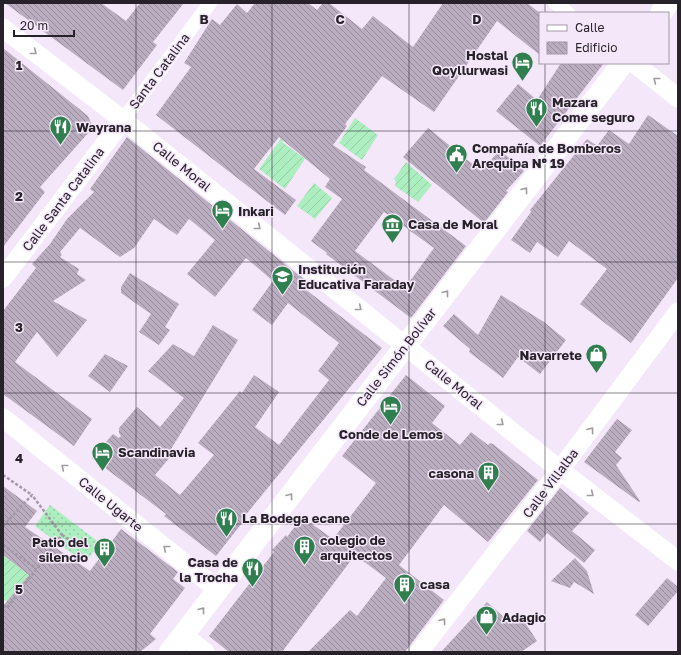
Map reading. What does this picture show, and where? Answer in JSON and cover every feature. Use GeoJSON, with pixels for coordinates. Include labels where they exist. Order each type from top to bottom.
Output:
{"type":"FeatureCollection","features":[{"type":"Feature","properties":{"kind":"street","name":"Santa Catalina"},"geometry":{"type":"LineString","coordinates":[[123,120],[210,3]]}},
{"type":"Feature","properties":{"kind":"street"},"geometry":{"type":"LineString","coordinates":[[554,3],[567,12]]}},
{"type":"Feature","properties":{"kind":"street"},"geometry":{"type":"LineString","coordinates":[[662,12],[668,3]]}},
{"type":"Feature","properties":{"kind":"street","name":"Calle Moral"},"geometry":{"type":"LineString","coordinates":[[3,28],[123,120],[406,345],[560,470],[678,561]]}},
{"type":"Feature","properties":{"kind":"street","name":"Calle Simón Bolívar"},"geometry":{"type":"LineString","coordinates":[[177,644],[622,64]]}},
{"type":"Feature","properties":{"kind":"street"},"geometry":{"type":"LineString","coordinates":[[635,64],[678,98]]}},
{"type":"Feature","properties":{"kind":"street","name":"Calle Santa Catalina"},"geometry":{"type":"LineString","coordinates":[[3,278],[123,120]]}},
{"type":"Feature","properties":{"kind":"street","name":"Calle Villalba"},"geometry":{"type":"LineString","coordinates":[[419,652],[560,470],[678,312]]}},
{"type":"Feature","properties":{"kind":"street","name":"Calle Ugarte"},"geometry":{"type":"LineString","coordinates":[[3,418],[218,590]]}},
{"type":"Feature","properties":{"kind":"street"},"geometry":{"type":"LineString","coordinates":[[177,644],[205,652]]}},
{"type":"Feature","properties":{"kind":"path"},"geometry":{"type":"LineString","coordinates":[[3,475],[32,495],[62,535],[82,548]]}},
{"type":"Feature","properties":{"kind":"path"},"geometry":{"type":"LineString","coordinates":[[3,526],[32,495]]}},
{"type":"Feature","properties":{"kind":"path"},"geometry":{"type":"LineString","coordinates":[[3,605],[7,608],[62,535]]}},
{"type":"Feature","properties":{"kind":"path"},"geometry":{"type":"LineString","coordinates":[[3,545],[37,569]]}},
{"type":"Feature","properties":{"kind":"green space"},"geometry":{"type":"Polygon","coordinates":[[[355,118],[378,135],[362,160],[339,143],[355,118]]]}},
{"type":"Feature","properties":{"kind":"green space"},"geometry":{"type":"Polygon","coordinates":[[[285,133],[288,136],[282,142],[305,159],[285,189],[259,169],[285,133]]]}},
{"type":"Feature","properties":{"kind":"green space"},"geometry":{"type":"Polygon","coordinates":[[[406,162],[432,185],[418,202],[395,186],[396,182],[394,179],[406,162]]]}},
{"type":"Feature","properties":{"kind":"green space"},"geometry":{"type":"Polygon","coordinates":[[[314,183],[332,198],[315,219],[297,206],[314,183]]]}},
{"type":"Feature","properties":{"kind":"green space"},"geometry":{"type":"Polygon","coordinates":[[[50,505],[100,543],[85,563],[35,526],[50,505]]]}},
{"type":"Feature","properties":{"kind":"green space"},"geometry":{"type":"Polygon","coordinates":[[[3,555],[29,575],[7,602],[3,599],[3,555]]]}},
{"type":"Feature","properties":{"kind":"building"},"geometry":{"type":"Polygon","coordinates":[[[5,3],[101,3],[126,21],[140,3],[184,3],[153,42],[157,45],[123,90],[5,3]]]}},
{"type":"Feature","properties":{"kind":"building"},"geometry":{"type":"Polygon","coordinates":[[[255,3],[308,3],[317,10],[323,3],[329,3],[362,29],[373,16],[413,47],[443,3],[527,3],[539,12],[539,54],[497,21],[434,112],[382,76],[345,124],[347,126],[333,145],[366,167],[364,170],[466,246],[411,318],[311,241],[342,199],[325,187],[330,179],[279,137],[254,169],[296,200],[285,215],[156,115],[191,67],[184,63],[212,19],[220,25],[237,4],[247,13],[255,3]],[[384,212],[355,251],[405,288],[434,248],[384,212]]]}},
{"type":"Feature","properties":{"kind":"building"},"geometry":{"type":"Polygon","coordinates":[[[3,48],[88,116],[91,123],[90,131],[40,187],[45,192],[3,247],[3,48]]]}},
{"type":"Feature","properties":{"kind":"building"},"geometry":{"type":"Polygon","coordinates":[[[560,64],[603,64],[540,146],[496,111],[518,84],[537,100],[560,64]]]}},
{"type":"Feature","properties":{"kind":"building"},"geometry":{"type":"Polygon","coordinates":[[[648,115],[678,136],[678,278],[631,343],[580,304],[607,269],[569,241],[558,257],[537,242],[530,253],[511,240],[531,212],[530,210],[587,139],[597,146],[609,130],[629,144],[648,115]]]}},
{"type":"Feature","properties":{"kind":"building","name":"Compañía de Bomberos Arequipa Nº 19"},"geometry":{"type":"Polygon","coordinates":[[[428,128],[481,171],[500,150],[524,171],[506,191],[508,192],[484,223],[403,157],[428,128]]]}},
{"type":"Feature","properties":{"kind":"building"},"geometry":{"type":"Polygon","coordinates":[[[127,137],[305,280],[301,286],[382,348],[244,517],[246,518],[216,556],[164,516],[166,514],[92,458],[113,434],[119,438],[121,436],[119,433],[119,428],[137,407],[160,427],[184,398],[148,371],[173,344],[194,356],[213,325],[238,340],[168,454],[171,456],[155,475],[180,495],[214,455],[198,443],[240,391],[242,393],[254,375],[279,392],[255,427],[279,445],[329,380],[318,371],[339,343],[288,303],[272,325],[252,310],[273,281],[246,258],[215,297],[187,274],[215,240],[189,219],[177,235],[154,219],[134,248],[120,257],[80,228],[60,252],[62,255],[60,257],[79,269],[77,274],[86,280],[53,301],[87,320],[57,357],[37,332],[15,362],[92,419],[74,446],[3,394],[3,311],[36,268],[32,264],[50,244],[67,219],[94,192],[90,189],[127,137]]]}},
{"type":"Feature","properties":{"kind":"building"},"geometry":{"type":"Polygon","coordinates":[[[130,273],[179,304],[165,327],[170,330],[159,345],[139,332],[151,314],[121,293],[121,287],[130,273]]]}},
{"type":"Feature","properties":{"kind":"building"},"geometry":{"type":"Polygon","coordinates":[[[501,295],[544,322],[566,340],[540,374],[518,357],[503,378],[469,352],[470,349],[443,326],[454,314],[478,335],[501,295]]]}},
{"type":"Feature","properties":{"kind":"building"},"geometry":{"type":"Polygon","coordinates":[[[105,354],[128,366],[110,392],[88,376],[105,354]]]}},
{"type":"Feature","properties":{"kind":"building"},"geometry":{"type":"Polygon","coordinates":[[[406,375],[445,406],[432,423],[460,445],[471,432],[488,445],[490,443],[493,444],[538,480],[488,542],[444,505],[399,565],[444,600],[405,652],[308,652],[350,610],[357,616],[386,578],[355,555],[282,652],[229,652],[209,636],[274,552],[272,550],[286,535],[287,537],[302,517],[333,539],[376,483],[342,456],[406,375]]]}},
{"type":"Feature","properties":{"kind":"building"},"geometry":{"type":"Polygon","coordinates":[[[617,419],[632,430],[615,452],[622,458],[616,465],[640,501],[639,502],[584,462],[617,419]]]}},
{"type":"Feature","properties":{"kind":"building"},"geometry":{"type":"Polygon","coordinates":[[[3,486],[37,511],[25,527],[90,571],[121,529],[178,572],[173,579],[185,588],[150,634],[156,639],[140,652],[3,652],[3,606],[29,575],[3,555],[3,486]]]}},
{"type":"Feature","properties":{"kind":"building"},"geometry":{"type":"Polygon","coordinates":[[[560,488],[589,513],[572,531],[595,550],[584,563],[547,533],[540,542],[527,531],[560,488]]]}},
{"type":"Feature","properties":{"kind":"building"},"geometry":{"type":"Polygon","coordinates":[[[575,558],[587,571],[594,594],[574,582],[570,588],[551,581],[575,558]]]}},
{"type":"Feature","properties":{"kind":"building"},"geometry":{"type":"Polygon","coordinates":[[[667,578],[678,587],[678,591],[648,626],[635,615],[667,578]]]}},
{"type":"Feature","properties":{"kind":"building"},"geometry":{"type":"Polygon","coordinates":[[[487,602],[508,621],[522,618],[537,641],[521,652],[441,652],[487,602]]]}},
{"type":"Feature","properties":{"kind":"place","name":"Hostal Qoyllurwasi"},"geometry":{"type":"Point","coordinates":[523,82]}},
{"type":"Feature","properties":{"kind":"place","name":"Mazara Come seguro"},"geometry":{"type":"Point","coordinates":[536,128]}},
{"type":"Feature","properties":{"kind":"place","name":"Wayrana"},"geometry":{"type":"Point","coordinates":[60,146]}},
{"type":"Feature","properties":{"kind":"place","name":"Compañía de Bomberos Arequipa Nº 19"},"geometry":{"type":"Point","coordinates":[456,174]}},
{"type":"Feature","properties":{"kind":"place","name":"Inkari"},"geometry":{"type":"Point","coordinates":[223,230]}},
{"type":"Feature","properties":{"kind":"place","name":"Casa de Moral"},"geometry":{"type":"Point","coordinates":[392,244]}},
{"type":"Feature","properties":{"kind":"place","name":"Institución Educativa Faraday"},"geometry":{"type":"Point","coordinates":[282,296]}},
{"type":"Feature","properties":{"kind":"place","name":"Navarrete"},"geometry":{"type":"Point","coordinates":[597,374]}},
{"type":"Feature","properties":{"kind":"place","name":"Conde de Lemos"},"geometry":{"type":"Point","coordinates":[391,426]}},
{"type":"Feature","properties":{"kind":"place","name":"Scandinavia"},"geometry":{"type":"Point","coordinates":[103,472]}},
{"type":"Feature","properties":{"kind":"place","name":"casona"},"geometry":{"type":"Point","coordinates":[489,492]}},
{"type":"Feature","properties":{"kind":"place","name":"La Bodega ecane"},"geometry":{"type":"Point","coordinates":[226,538]}},
{"type":"Feature","properties":{"kind":"place","name":"colegio de arquitectos"},"geometry":{"type":"Point","coordinates":[305,566]}},
{"type":"Feature","properties":{"kind":"place","name":"Patio del silencio"},"geometry":{"type":"Point","coordinates":[104,568]}},
{"type":"Feature","properties":{"kind":"place","name":"Casa de la Trocha"},"geometry":{"type":"Point","coordinates":[253,588]}},
{"type":"Feature","properties":{"kind":"place","name":"casa"},"geometry":{"type":"Point","coordinates":[404,604]}},
{"type":"Feature","properties":{"kind":"place","name":"Adagio"},"geometry":{"type":"Point","coordinates":[487,636]}}]}
